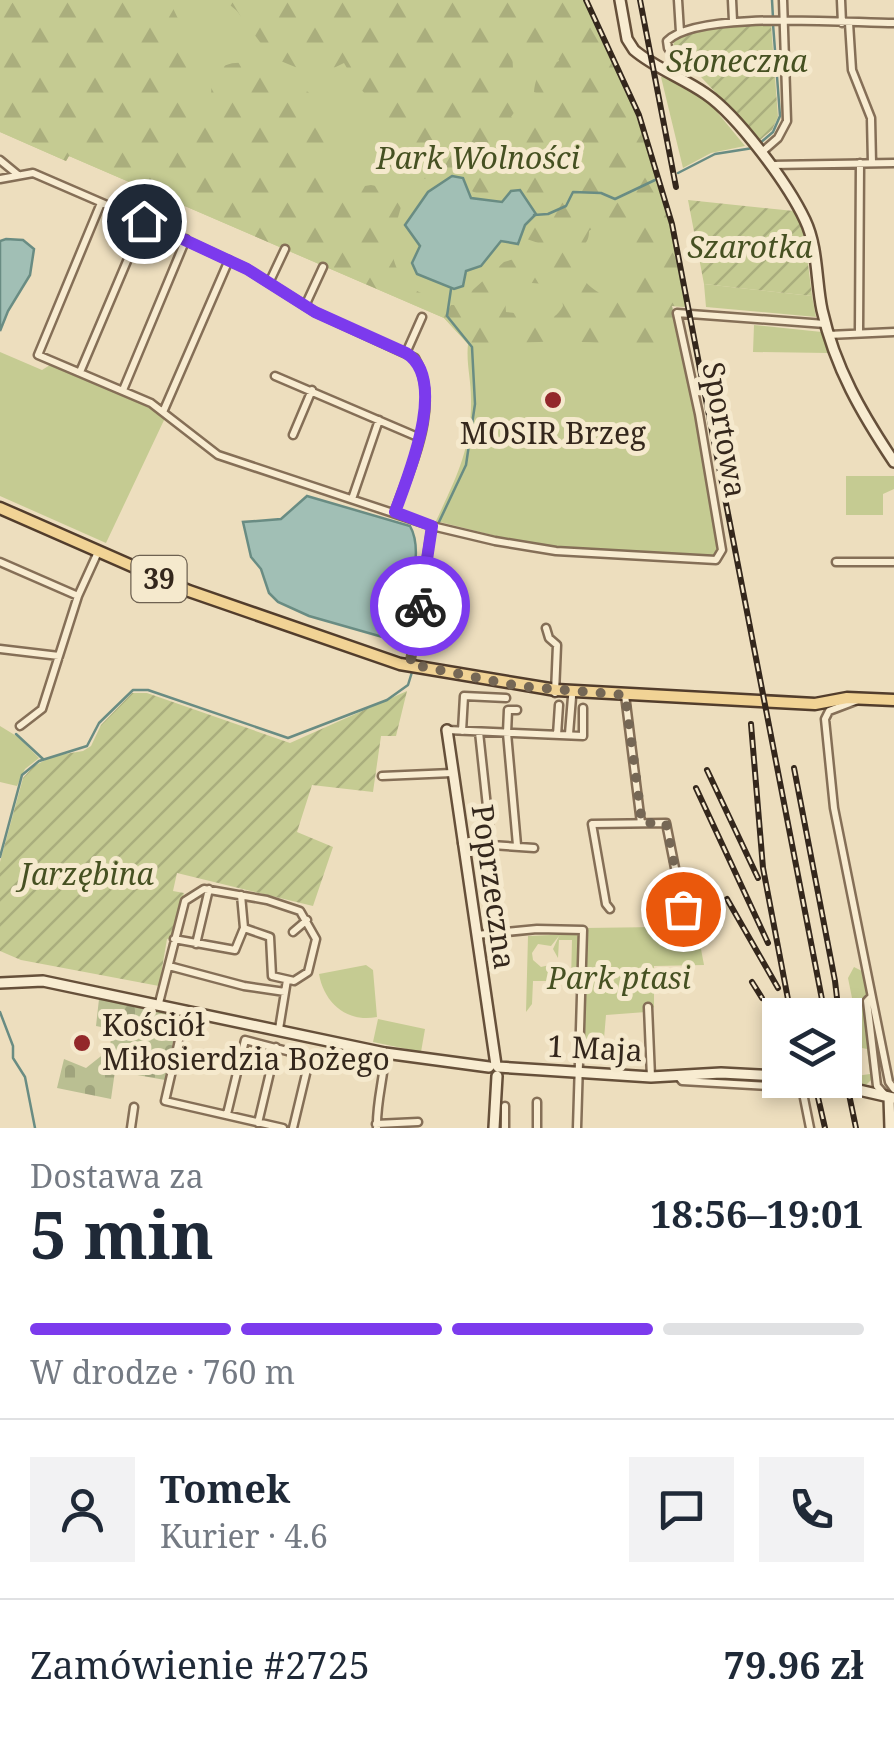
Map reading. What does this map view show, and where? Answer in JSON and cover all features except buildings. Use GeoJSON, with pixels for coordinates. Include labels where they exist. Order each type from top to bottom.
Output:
{"type":"FeatureCollection","features":[{"type":"Feature","properties":{"kind":"main road","name":"39"},"geometry":{"type":"LineString","coordinates":[[0,508],[189,591],[356,649],[507,689],[556,697],[605,695]]}},
{"type":"Feature","properties":{"kind":"main road","name":"39"},"geometry":{"type":"LineString","coordinates":[[556,697],[625,695],[756,702],[894,702]]}},
{"type":"Feature","properties":{"kind":"street"},"geometry":{"type":"LineString","coordinates":[[620,0],[632,47],[713,99],[757,148],[808,226],[827,330],[850,392],[893,457]]}},
{"type":"Feature","properties":{"kind":"street"},"geometry":{"type":"LineString","coordinates":[[678,0],[680,32]]}},
{"type":"Feature","properties":{"kind":"street"},"geometry":{"type":"LineString","coordinates":[[732,0],[733,21]]}},
{"type":"Feature","properties":{"kind":"street"},"geometry":{"type":"LineString","coordinates":[[757,148],[778,138],[787,120],[777,22],[783,0]]}},
{"type":"Feature","properties":{"kind":"street"},"geometry":{"type":"LineString","coordinates":[[841,0],[852,70],[871,118],[872,163]]}},
{"type":"Feature","properties":{"kind":"street"},"geometry":{"type":"LineString","coordinates":[[673,74],[678,63],[667,41],[680,32],[733,21],[894,23]]}},
{"type":"Feature","properties":{"kind":"street"},"geometry":{"type":"LineString","coordinates":[[0,160],[17,174]]}},
{"type":"Feature","properties":{"kind":"street"},"geometry":{"type":"LineString","coordinates":[[859,332],[860,163]]}},
{"type":"Feature","properties":{"kind":"street"},"geometry":{"type":"LineString","coordinates":[[770,166],[894,163]]}},
{"type":"Feature","properties":{"kind":"street"},"geometry":{"type":"LineString","coordinates":[[0,179],[32,173],[186,239],[269,282],[305,306],[415,358],[422,373],[424,410],[420,438],[395,512]]}},
{"type":"Feature","properties":{"kind":"street"},"geometry":{"type":"LineString","coordinates":[[101,203],[38,355],[123,390],[164,412],[218,454],[432,526],[410,664]]}},
{"type":"Feature","properties":{"kind":"street"},"geometry":{"type":"LineString","coordinates":[[80,372],[144,221]]}},
{"type":"Feature","properties":{"kind":"street"},"geometry":{"type":"LineString","coordinates":[[123,390],[186,239]]}},
{"type":"Feature","properties":{"kind":"street"},"geometry":{"type":"LineString","coordinates":[[269,282],[284,249]]}},
{"type":"Feature","properties":{"kind":"street"},"geometry":{"type":"LineString","coordinates":[[164,412],[229,260]]}},
{"type":"Feature","properties":{"kind":"street"},"geometry":{"type":"LineString","coordinates":[[305,306],[323,267]]}},
{"type":"Feature","properties":{"kind":"street","name":"Sportowa"},"geometry":{"type":"LineString","coordinates":[[432,526],[556,551],[712,562],[722,555],[700,414],[678,313],[827,330]]}},
{"type":"Feature","properties":{"kind":"street"},"geometry":{"type":"LineString","coordinates":[[406,353],[422,317]]}},
{"type":"Feature","properties":{"kind":"street"},"geometry":{"type":"LineString","coordinates":[[827,330],[894,332]]}},
{"type":"Feature","properties":{"kind":"street"},"geometry":{"type":"LineString","coordinates":[[275,376],[420,438]]}},
{"type":"Feature","properties":{"kind":"street"},"geometry":{"type":"LineString","coordinates":[[293,435],[312,390]]}},
{"type":"Feature","properties":{"kind":"street"},"geometry":{"type":"LineString","coordinates":[[352,498],[378,420]]}},
{"type":"Feature","properties":{"kind":"street"},"geometry":{"type":"LineString","coordinates":[[20,726],[42,709],[78,596],[98,552]]}},
{"type":"Feature","properties":{"kind":"street"},"geometry":{"type":"LineString","coordinates":[[0,562],[78,596]]}},
{"type":"Feature","properties":{"kind":"street"},"geometry":{"type":"LineString","coordinates":[[836,562],[894,562]]}},
{"type":"Feature","properties":{"kind":"street"},"geometry":{"type":"LineString","coordinates":[[546,628],[557,646],[558,734]]}},
{"type":"Feature","properties":{"kind":"street"},"geometry":{"type":"LineString","coordinates":[[0,649],[59,656]]}},
{"type":"Feature","properties":{"kind":"street"},"geometry":{"type":"LineString","coordinates":[[625,695],[642,823]]}},
{"type":"Feature","properties":{"kind":"street"},"geometry":{"type":"LineString","coordinates":[[462,731],[464,696],[506,698]]}},
{"type":"Feature","properties":{"kind":"street"},"geometry":{"type":"LineString","coordinates":[[569,734],[572,697]]}},
{"type":"Feature","properties":{"kind":"street"},"geometry":{"type":"LineString","coordinates":[[859,699],[829,711],[825,720],[834,808],[892,1095],[890,1128]]}},
{"type":"Feature","properties":{"kind":"street"},"geometry":{"type":"LineString","coordinates":[[447,730],[582,736],[583,708]]}},
{"type":"Feature","properties":{"kind":"street"},"geometry":{"type":"LineString","coordinates":[[517,710],[508,710],[507,733],[517,845]]}},
{"type":"Feature","properties":{"kind":"street","name":"Poprzeczna"},"geometry":{"type":"LineString","coordinates":[[447,730],[492,1052],[494,1128]]}},
{"type":"Feature","properties":{"kind":"street"},"geometry":{"type":"LineString","coordinates":[[479,732],[491,844]]}},
{"type":"Feature","properties":{"kind":"street"},"geometry":{"type":"LineString","coordinates":[[382,776],[452,773]]}},
{"type":"Feature","properties":{"kind":"street"},"geometry":{"type":"LineString","coordinates":[[610,909],[592,824],[666,823],[687,928]]}},
{"type":"Feature","properties":{"kind":"street"},"geometry":{"type":"LineString","coordinates":[[461,843],[534,848]]}},
{"type":"Feature","properties":{"kind":"street"},"geometry":{"type":"LineString","coordinates":[[196,944],[209,889]]}},
{"type":"Feature","properties":{"kind":"street"},"geometry":{"type":"LineString","coordinates":[[159,1003],[184,901],[209,889],[296,908],[316,939],[310,968],[299,979],[287,980],[271,974],[270,937],[244,928]]}},
{"type":"Feature","properties":{"kind":"street"},"geometry":{"type":"LineString","coordinates":[[174,940],[235,950],[244,928],[241,895]]}},
{"type":"Feature","properties":{"kind":"street"},"geometry":{"type":"LineString","coordinates":[[294,932],[307,920]]}},
{"type":"Feature","properties":{"kind":"street"},"geometry":{"type":"LineString","coordinates":[[475,936],[538,928],[584,930],[577,1128]]}},
{"type":"Feature","properties":{"kind":"street"},"geometry":{"type":"LineString","coordinates":[[169,966],[285,992]]}},
{"type":"Feature","properties":{"kind":"street"},"geometry":{"type":"LineString","coordinates":[[258,1123],[287,980]]}},
{"type":"Feature","properties":{"kind":"street","name":"1 Maja"},"geometry":{"type":"LineString","coordinates":[[0,983],[44,981],[385,1054],[493,1070],[650,1077],[762,1075]]}},
{"type":"Feature","properties":{"kind":"street"},"geometry":{"type":"LineString","coordinates":[[872,996],[867,1001],[876,1080],[880,1090],[892,1095]]}},
{"type":"Feature","properties":{"kind":"street"},"geometry":{"type":"LineString","coordinates":[[648,1007],[650,1077]]}},
{"type":"Feature","properties":{"kind":"street"},"geometry":{"type":"LineString","coordinates":[[186,1009],[165,1101],[282,1128]]}},
{"type":"Feature","properties":{"kind":"street"},"geometry":{"type":"LineString","coordinates":[[227,1114],[245,1040],[310,1057],[292,1128]]}},
{"type":"Feature","properties":{"kind":"street"},"geometry":{"type":"LineString","coordinates":[[385,1054],[376,1126],[418,1122]]}},
{"type":"Feature","properties":{"kind":"street","name":"1 Maja"},"geometry":{"type":"LineString","coordinates":[[678,1076],[682,1081],[802,1088],[810,1128]]}},
{"type":"Feature","properties":{"kind":"street"},"geometry":{"type":"LineString","coordinates":[[862,1089],[872,1087],[876,1080]]}},
{"type":"Feature","properties":{"kind":"street"},"geometry":{"type":"LineString","coordinates":[[862,1091],[892,1095]]}},
{"type":"Feature","properties":{"kind":"street"},"geometry":{"type":"LineString","coordinates":[[537,1128],[538,1102]]}},
{"type":"Feature","properties":{"kind":"street"},"geometry":{"type":"LineString","coordinates":[[505,1128],[506,1106]]}},
{"type":"Feature","properties":{"kind":"street"},"geometry":{"type":"LineString","coordinates":[[131,1128],[134,1107]]}},
{"type":"Feature","properties":{"kind":"green space","name":"Park Wolności"},"geometry":{"type":"Polygon","coordinates":[[[0,0],[584,0],[634,111],[670,227],[687,307],[672,306],[681,351],[686,357],[722,555],[716,560],[556,551],[436,521],[469,433],[468,344],[444,318],[69,156],[66,161],[0,132],[0,0]]]}},
{"type":"Feature","properties":{"kind":"green space","name":"Park Wolności"},"geometry":{"type":"Polygon","coordinates":[[[15,0],[169,0],[184,31],[188,82],[210,125],[214,120],[212,84],[224,66],[248,63],[275,72],[314,98],[325,121],[326,173],[340,190],[381,187],[380,171],[396,160],[379,109],[356,84],[344,63],[317,76],[271,57],[237,11],[224,0],[474,0],[480,13],[490,0],[584,0],[619,73],[660,188],[687,307],[672,306],[681,351],[575,342],[468,344],[444,318],[69,156],[66,161],[0,132],[0,10],[3,12],[15,0]],[[544,46],[537,50],[512,48],[515,111],[511,117],[516,121],[552,101],[534,92],[541,72],[559,61],[556,53],[544,46]],[[440,174],[408,184],[392,246],[405,285],[445,305],[456,305],[504,262],[527,255],[528,269],[505,299],[506,312],[538,319],[552,318],[558,313],[563,306],[559,292],[542,284],[521,282],[527,274],[549,263],[541,244],[524,238],[529,225],[549,216],[548,211],[535,209],[521,188],[476,193],[469,189],[469,181],[462,175],[440,174]],[[603,221],[589,231],[579,253],[579,270],[595,290],[618,297],[628,262],[618,227],[603,221]]]}},
{"type":"Feature","properties":{"kind":"green space","name":"Słoneczna"},"geometry":{"type":"Polygon","coordinates":[[[732,23],[771,24],[778,117],[772,130],[760,140],[673,47],[675,37],[732,23]]]}},
{"type":"Feature","properties":{"kind":"green space"},"geometry":{"type":"Polygon","coordinates":[[[661,77],[708,101],[745,146],[711,153],[683,168],[661,77]]]}},
{"type":"Feature","properties":{"kind":"green space","name":"Szarotka"},"geometry":{"type":"Polygon","coordinates":[[[688,200],[794,211],[804,232],[812,296],[704,284],[688,200]]]}},
{"type":"Feature","properties":{"kind":"green space"},"geometry":{"type":"Polygon","coordinates":[[[704,284],[812,296],[816,317],[706,307],[704,284]]]}},
{"type":"Feature","properties":{"kind":"green space"},"geometry":{"type":"Polygon","coordinates":[[[754,325],[822,332],[828,353],[753,352],[754,325]]]}},
{"type":"Feature","properties":{"kind":"green space"},"geometry":{"type":"Polygon","coordinates":[[[0,352],[42,370],[50,365],[165,418],[106,543],[0,496],[0,352]]]}},
{"type":"Feature","properties":{"kind":"green space"},"geometry":{"type":"Polygon","coordinates":[[[846,476],[894,476],[894,489],[883,494],[883,515],[846,515],[846,476]]]}},
{"type":"Feature","properties":{"kind":"green space","name":"Jarzębina"},"geometry":{"type":"Polygon","coordinates":[[[407,691],[396,736],[381,736],[373,792],[312,785],[297,832],[333,847],[313,906],[177,873],[173,891],[184,893],[171,938],[167,939],[159,986],[21,960],[0,951],[0,862],[23,778],[34,766],[53,756],[91,746],[101,725],[132,693],[147,693],[290,743],[407,691]]]}},
{"type":"Feature","properties":{"kind":"green space"},"geometry":{"type":"Polygon","coordinates":[[[0,726],[39,758],[25,769],[17,786],[0,782],[0,726]]]}},
{"type":"Feature","properties":{"kind":"green space","name":"Park ptasi"},"geometry":{"type":"Polygon","coordinates":[[[585,928],[697,928],[704,965],[654,966],[654,1007],[646,1012],[606,1015],[602,1062],[583,1063],[585,928]]]}},
{"type":"Feature","properties":{"kind":"green space"},"geometry":{"type":"Polygon","coordinates":[[[573,931],[581,934],[578,982],[571,981],[572,940],[559,940],[558,958],[553,949],[559,936],[551,946],[538,944],[532,953],[533,960],[541,967],[558,963],[557,981],[533,981],[532,1004],[526,1012],[528,936],[573,931]]]}},
{"type":"Feature","properties":{"kind":"green space"},"geometry":{"type":"Polygon","coordinates":[[[366,965],[373,970],[377,1017],[356,1017],[339,1009],[326,994],[319,974],[366,965]]]}},
{"type":"Feature","properties":{"kind":"green space"},"geometry":{"type":"Polygon","coordinates":[[[854,967],[864,972],[868,990],[863,1002],[873,1078],[865,1086],[862,1075],[870,1074],[867,1049],[862,1048],[862,998],[852,998],[848,978],[854,967]]]}},
{"type":"Feature","properties":{"kind":"green space"},"geometry":{"type":"Polygon","coordinates":[[[99,999],[179,1014],[165,1080],[115,1071],[111,1099],[57,1088],[64,1059],[86,1068],[110,1049],[111,1036],[106,1028],[96,1026],[99,999]]]}},
{"type":"Feature","properties":{"kind":"green space"},"geometry":{"type":"Polygon","coordinates":[[[378,1019],[425,1029],[421,1052],[373,1042],[378,1019]]]}},
{"type":"Feature","properties":{"kind":"water"},"geometry":{"type":"Polygon","coordinates":[[[452,176],[463,178],[471,198],[502,202],[511,191],[520,190],[536,214],[525,225],[518,244],[501,241],[481,266],[466,271],[463,286],[454,289],[417,274],[412,263],[420,246],[405,225],[428,192],[452,176]]]}},
{"type":"Feature","properties":{"kind":"water"},"geometry":{"type":"Polygon","coordinates":[[[23,240],[34,249],[30,275],[0,331],[0,241],[23,240]]]}},
{"type":"Feature","properties":{"kind":"water"},"geometry":{"type":"Polygon","coordinates":[[[307,496],[410,526],[415,567],[393,640],[309,616],[278,602],[269,593],[261,569],[251,557],[243,522],[281,519],[307,496]]]}},
{"type":"Feature","properties":{"kind":"waterway"},"geometry":{"type":"LineString","coordinates":[[772,0],[773,18]]}},
{"type":"Feature","properties":{"kind":"waterway"},"geometry":{"type":"LineString","coordinates":[[759,144],[773,132],[780,116],[773,24]]}},
{"type":"Feature","properties":{"kind":"waterway"},"geometry":{"type":"LineString","coordinates":[[678,173],[715,154],[753,148]]}},
{"type":"Feature","properties":{"kind":"waterway"},"geometry":{"type":"LineString","coordinates":[[534,215],[566,206],[573,192],[601,193],[615,199],[655,180]]}},
{"type":"Feature","properties":{"kind":"waterway"},"geometry":{"type":"LineString","coordinates":[[439,522],[466,465],[475,404],[472,347],[447,316],[451,289]]}},
{"type":"Feature","properties":{"kind":"waterway"},"geometry":{"type":"LineString","coordinates":[[0,857],[22,775],[39,761],[87,746],[99,723],[133,690],[148,690],[288,738],[387,700],[408,685],[412,672]]}},
{"type":"Feature","properties":{"kind":"waterway"},"geometry":{"type":"LineString","coordinates":[[16,734],[43,759]]}},
{"type":"Feature","properties":{"kind":"waterway"},"geometry":{"type":"LineString","coordinates":[[0,1012],[13,1046],[13,1058],[25,1077],[35,1128]]}},
{"type":"Feature","properties":{"kind":"railway"},"geometry":{"type":"LineString","coordinates":[[586,0],[639,115],[672,224],[822,998]]}},
{"type":"Feature","properties":{"kind":"railway"},"geometry":{"type":"LineString","coordinates":[[640,0],[676,187]]}},
{"type":"Feature","properties":{"kind":"railway"},"geometry":{"type":"LineString","coordinates":[[751,724],[763,868],[788,998]]}},
{"type":"Feature","properties":{"kind":"railway"},"geometry":{"type":"LineString","coordinates":[[794,768],[837,998]]}},
{"type":"Feature","properties":{"kind":"railway"},"geometry":{"type":"LineString","coordinates":[[707,770],[758,878]]}},
{"type":"Feature","properties":{"kind":"railway"},"geometry":{"type":"LineString","coordinates":[[696,788],[768,943]]}},
{"type":"Feature","properties":{"kind":"railway"},"geometry":{"type":"LineString","coordinates":[[727,899],[778,988]]}},
{"type":"Feature","properties":{"kind":"railway"},"geometry":{"type":"LineString","coordinates":[[752,982],[762,998]]}},
{"type":"Feature","properties":{"kind":"railway"},"geometry":{"type":"LineString","coordinates":[[818,1098],[825,1128]]}},
{"type":"Feature","properties":{"kind":"railway"},"geometry":{"type":"LineString","coordinates":[[850,1098],[856,1128]]}},
{"type":"Feature","properties":{"kind":"way so far"},"geometry":{"type":"LineString","coordinates":[[420,606],[410,664],[518,686],[625,695],[642,823],[666,823],[683,909]]}},
{"type":"Feature","properties":{"kind":"place","name":"MOSIR Brzeg"},"geometry":{"type":"Point","coordinates":[553,400]}},
{"type":"Feature","properties":{"kind":"place","name":"Kościół Miłosierdzia Bożego"},"geometry":{"type":"Point","coordinates":[82,1043]}},
{"type":"Feature","properties":{"kind":"route"},"geometry":{"type":"LineString","coordinates":[[144,221],[247,269],[315,312],[415,358],[423,381],[422,426],[395,512],[432,526],[420,606]]}}]}
